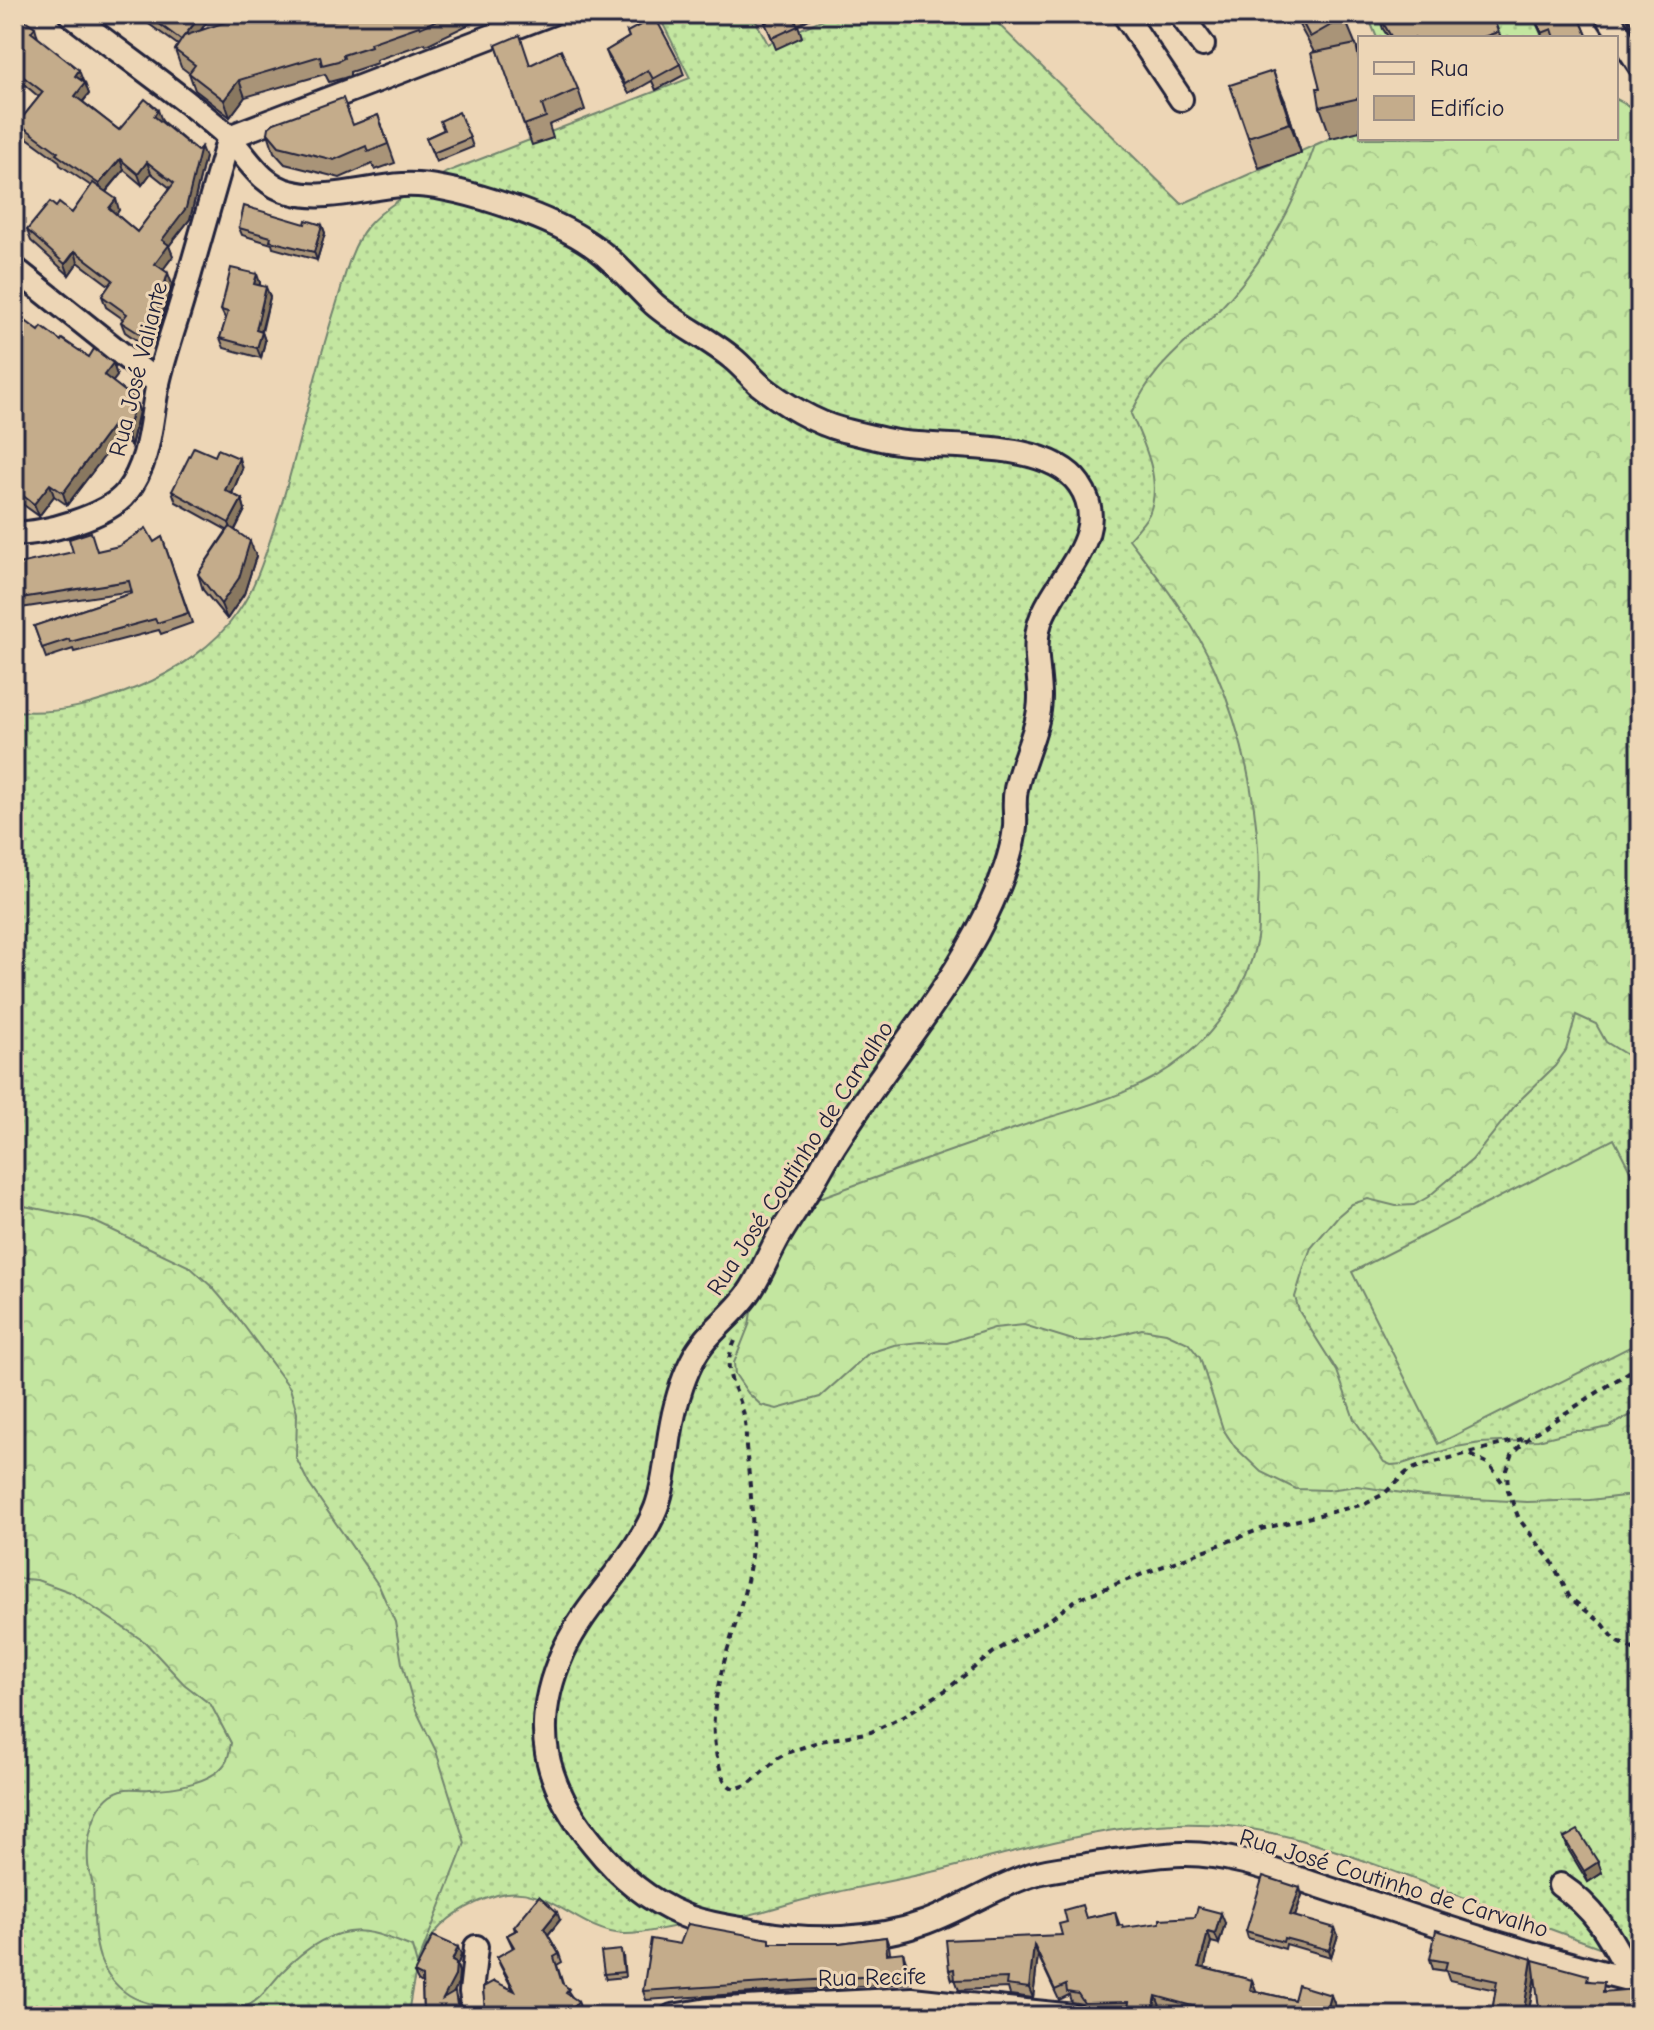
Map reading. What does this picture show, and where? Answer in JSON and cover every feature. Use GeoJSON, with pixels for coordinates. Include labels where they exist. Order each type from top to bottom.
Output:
{"type":"FeatureCollection","features":[{"type":"Feature","properties":{"kind":"street","name":"Rua José Coutinho de Carvalho"},"geometry":{"type":"LineString","coordinates":[[70,14],[229,137],[258,173],[277,188],[312,195],[433,185],[482,198],[562,227],[604,254],[664,312],[728,355],[774,395],[815,419],[843,430],[905,444],[978,447],[1047,460],[1077,481],[1090,511],[1088,538],[1052,595],[1038,627],[1035,656],[1040,704],[1015,791],[1011,848],[987,914],[959,963],[833,1147],[782,1232],[758,1280],[740,1306],[715,1327],[699,1348],[690,1364],[672,1421],[656,1509],[615,1578],[584,1614],[555,1672],[546,1698],[546,1739],[555,1789],[572,1817],[612,1867],[659,1903],[705,1923],[781,1937],[827,1938],[891,1932],[931,1921],[1036,1873],[1115,1861],[1198,1855],[1270,1868],[1432,1923],[1637,1981]]}},
{"type":"Feature","properties":{"kind":"street"},"geometry":{"type":"LineString","coordinates":[[229,137],[550,14]]}},
{"type":"Feature","properties":{"kind":"street"},"geometry":{"type":"LineString","coordinates":[[1124,14],[1181,99]]}},
{"type":"Feature","properties":{"kind":"street"},"geometry":{"type":"LineString","coordinates":[[1180,14],[1203,45]]}},
{"type":"Feature","properties":{"kind":"street"},"geometry":{"type":"LineString","coordinates":[[1606,14],[1640,66]]}},
{"type":"Feature","properties":{"kind":"street","name":"Rua José Valiante"},"geometry":{"type":"LineString","coordinates":[[14,533],[56,527],[100,513],[124,496],[138,474],[147,447],[158,383],[229,137]]}},
{"type":"Feature","properties":{"kind":"street"},"geometry":{"type":"LineString","coordinates":[[14,268],[158,383]]}},
{"type":"Feature","properties":{"kind":"street"},"geometry":{"type":"LineString","coordinates":[[1560,1885],[1585,1903],[1602,1923],[1637,1981]]}},
{"type":"Feature","properties":{"kind":"street"},"geometry":{"type":"LineString","coordinates":[[475,2016],[471,1992],[476,1947]]}},
{"type":"Feature","properties":{"kind":"street","name":"Rua Recife"},"geometry":{"type":"LineString","coordinates":[[672,2016],[708,2010],[912,1999],[1074,2016]]}},
{"type":"Feature","properties":{"kind":"path"},"geometry":{"type":"LineString","coordinates":[[739,1334],[728,1359],[728,1375],[744,1416],[752,1532],[746,1586],[724,1662],[713,1737],[723,1780],[735,1789],[749,1784],[789,1752],[821,1741],[871,1732],[902,1717],[946,1690],[1009,1642],[1049,1620],[1068,1604],[1093,1592],[1261,1529],[1365,1504],[1384,1494],[1408,1471],[1441,1459],[1529,1437]]}},
{"type":"Feature","properties":{"kind":"path"},"geometry":{"type":"LineString","coordinates":[[1508,1491],[1508,1463],[1529,1437],[1640,1365]]}},
{"type":"Feature","properties":{"kind":"path"},"geometry":{"type":"LineString","coordinates":[[1465,1454],[1489,1464],[1497,1471],[1519,1519],[1552,1562],[1570,1598],[1603,1624],[1622,1646],[1640,1652]]}},
{"type":"Feature","properties":{"kind":"green space"},"geometry":{"type":"Polygon","coordinates":[[[658,14],[752,14],[768,44],[834,14],[988,14],[1182,204],[1358,126],[1358,140],[1618,140],[1618,100],[1640,112],[1640,1962],[1306,1841],[1229,1826],[1158,1825],[1052,1842],[744,1916],[636,1934],[606,1931],[531,1895],[497,1895],[456,1914],[430,1939],[416,1973],[408,2016],[14,2016],[14,711],[77,707],[138,687],[193,657],[218,636],[238,612],[250,593],[267,550],[347,268],[361,236],[375,219],[415,190],[447,172],[690,78],[658,14]]]}},
{"type":"Feature","properties":{"kind":"green space"},"geometry":{"type":"Polygon","coordinates":[[[1367,14],[1529,14],[1549,36],[1376,36],[1367,14]]]}},
{"type":"Feature","properties":{"kind":"green space"},"geometry":{"type":"Polygon","coordinates":[[[1618,100],[1640,112],[1640,1063],[1606,1042],[1596,1024],[1576,1015],[1566,1050],[1555,1066],[1518,1102],[1472,1160],[1414,1205],[1396,1206],[1368,1199],[1352,1204],[1311,1248],[1295,1297],[1299,1311],[1337,1371],[1354,1419],[1384,1462],[1402,1464],[1456,1447],[1538,1440],[1574,1431],[1590,1431],[1609,1427],[1640,1410],[1640,1494],[1590,1500],[1527,1502],[1422,1496],[1357,1486],[1328,1490],[1296,1489],[1261,1472],[1235,1447],[1223,1429],[1200,1358],[1188,1343],[1166,1333],[1142,1329],[1093,1341],[1076,1341],[1024,1325],[994,1328],[947,1343],[894,1345],[869,1353],[820,1397],[777,1409],[761,1405],[735,1374],[734,1363],[749,1325],[753,1299],[806,1203],[1106,1099],[1146,1082],[1196,1047],[1219,1021],[1246,976],[1258,934],[1259,876],[1255,816],[1244,756],[1226,698],[1207,652],[1176,602],[1129,539],[1149,514],[1154,489],[1150,463],[1131,414],[1149,382],[1217,312],[1263,255],[1298,190],[1315,145],[1358,126],[1358,140],[1618,140],[1618,100]]]}},
{"type":"Feature","properties":{"kind":"green space"},"geometry":{"type":"Polygon","coordinates":[[[1614,1139],[1640,1190],[1640,1342],[1438,1444],[1352,1272],[1614,1139]]]}},
{"type":"Feature","properties":{"kind":"green space"},"geometry":{"type":"Polygon","coordinates":[[[14,1204],[89,1219],[190,1267],[236,1315],[290,1388],[297,1413],[296,1458],[309,1484],[379,1586],[395,1622],[414,1706],[436,1751],[465,1843],[417,1965],[412,1947],[372,1933],[346,1932],[311,1947],[248,2005],[217,2011],[168,2007],[139,2000],[119,1988],[105,1969],[96,1940],[93,1886],[88,1863],[91,1829],[100,1807],[115,1793],[126,1789],[170,1788],[204,1779],[227,1760],[231,1743],[211,1705],[184,1684],[145,1642],[70,1592],[37,1580],[14,1578],[14,1204]]]}},
{"type":"Feature","properties":{"kind":"building"},"geometry":{"type":"Polygon","coordinates":[[[16,14],[35,27],[31,32],[79,70],[75,76],[85,83],[75,96],[119,130],[145,99],[158,110],[154,116],[197,151],[201,147],[186,208],[162,240],[169,245],[155,264],[168,273],[150,330],[140,334],[121,322],[127,314],[102,296],[113,280],[75,251],[65,264],[27,230],[50,202],[56,207],[59,203],[72,213],[93,183],[116,199],[109,208],[137,232],[174,183],[147,162],[138,174],[120,159],[99,184],[18,123],[43,92],[16,71],[14,73],[16,14]]]}},
{"type":"Feature","properties":{"kind":"building"},"geometry":{"type":"Polygon","coordinates":[[[146,14],[202,14],[181,40],[146,14]]]}},
{"type":"Feature","properties":{"kind":"building"},"geometry":{"type":"Polygon","coordinates":[[[249,14],[284,14],[286,19],[301,14],[334,14],[335,20],[351,14],[450,14],[420,28],[370,43],[371,46],[343,55],[344,58],[338,61],[322,65],[320,56],[239,80],[224,100],[189,73],[195,65],[175,50],[184,36],[249,14]]]}},
{"type":"Feature","properties":{"kind":"building"},"geometry":{"type":"Polygon","coordinates":[[[763,14],[796,14],[793,16],[798,26],[772,38],[763,14]]]}},
{"type":"Feature","properties":{"kind":"building"},"geometry":{"type":"Polygon","coordinates":[[[1298,14],[1343,14],[1345,17],[1310,37],[1298,14]]]}},
{"type":"Feature","properties":{"kind":"building"},"geometry":{"type":"Polygon","coordinates":[[[1492,14],[1498,32],[1486,36],[1391,36],[1379,16],[1492,14]]]}},
{"type":"Feature","properties":{"kind":"building"},"geometry":{"type":"Polygon","coordinates":[[[1533,14],[1578,14],[1587,36],[1554,36],[1552,29],[1542,33],[1533,14]]]}},
{"type":"Feature","properties":{"kind":"building"},"geometry":{"type":"Polygon","coordinates":[[[1640,14],[1640,34],[1627,16],[1640,14]]]}},
{"type":"Feature","properties":{"kind":"building"},"geometry":{"type":"Polygon","coordinates":[[[655,17],[680,64],[653,79],[648,70],[625,84],[606,51],[629,37],[627,32],[655,17]]]}},
{"type":"Feature","properties":{"kind":"building"},"geometry":{"type":"Polygon","coordinates":[[[520,35],[530,65],[561,50],[578,89],[542,105],[546,117],[524,125],[496,45],[520,35]]]}},
{"type":"Feature","properties":{"kind":"building"},"geometry":{"type":"Polygon","coordinates":[[[1356,44],[1358,98],[1320,107],[1317,88],[1320,88],[1311,53],[1356,44]]]}},
{"type":"Feature","properties":{"kind":"building"},"geometry":{"type":"Polygon","coordinates":[[[1273,71],[1290,123],[1248,137],[1230,85],[1273,71]]]}},
{"type":"Feature","properties":{"kind":"building"},"geometry":{"type":"Polygon","coordinates":[[[343,98],[353,125],[378,115],[388,144],[368,152],[366,146],[334,160],[279,146],[268,133],[274,123],[343,98]]]}},
{"type":"Feature","properties":{"kind":"building"},"geometry":{"type":"Polygon","coordinates":[[[459,112],[470,138],[433,153],[426,138],[444,130],[440,121],[459,112]]]}},
{"type":"Feature","properties":{"kind":"building"},"geometry":{"type":"Polygon","coordinates":[[[244,206],[305,224],[306,220],[322,225],[314,252],[270,241],[271,237],[239,228],[244,206]]]}},
{"type":"Feature","properties":{"kind":"building"},"geometry":{"type":"Polygon","coordinates":[[[231,268],[257,274],[254,284],[266,287],[256,330],[262,332],[257,348],[220,338],[228,312],[221,310],[231,268]]]}},
{"type":"Feature","properties":{"kind":"building"},"geometry":{"type":"Polygon","coordinates":[[[19,316],[39,331],[42,327],[89,357],[94,349],[113,363],[104,375],[135,399],[127,434],[114,424],[63,493],[50,484],[34,504],[14,489],[14,322],[19,316]]]}},
{"type":"Feature","properties":{"kind":"building"},"geometry":{"type":"Polygon","coordinates":[[[194,447],[215,456],[218,449],[239,458],[225,490],[242,499],[229,523],[172,491],[194,447]]]}},
{"type":"Feature","properties":{"kind":"building"},"geometry":{"type":"Polygon","coordinates":[[[230,527],[250,541],[239,578],[221,604],[198,574],[230,527]]]}},
{"type":"Feature","properties":{"kind":"building"},"geometry":{"type":"Polygon","coordinates":[[[146,528],[154,542],[162,537],[188,613],[157,623],[155,619],[42,648],[34,626],[132,593],[129,581],[14,599],[14,565],[73,552],[69,539],[91,532],[97,551],[119,546],[146,528]]]}},
{"type":"Feature","properties":{"kind":"building"},"geometry":{"type":"Polygon","coordinates":[[[1578,1830],[1598,1862],[1584,1871],[1564,1838],[1578,1830]]]}},
{"type":"Feature","properties":{"kind":"building"},"geometry":{"type":"Polygon","coordinates":[[[1263,1876],[1300,1888],[1290,1915],[1335,1928],[1329,1950],[1284,1938],[1283,1942],[1246,1931],[1263,1876]]]}},
{"type":"Feature","properties":{"kind":"building"},"geometry":{"type":"Polygon","coordinates":[[[539,1896],[557,1912],[544,1928],[559,1954],[554,1957],[562,1983],[569,1989],[566,1993],[578,2001],[572,2010],[582,2016],[481,2016],[485,2013],[483,1987],[494,1981],[515,1991],[497,1957],[514,1947],[507,1935],[517,1930],[514,1927],[539,1896]]]}},
{"type":"Feature","properties":{"kind":"building"},"geometry":{"type":"Polygon","coordinates":[[[1082,1905],[1086,1918],[1115,1912],[1118,1926],[1122,1925],[1123,1928],[1160,1923],[1160,1919],[1195,1917],[1198,1907],[1221,1913],[1215,1934],[1208,1932],[1199,1967],[1252,1980],[1250,1990],[1294,2000],[1298,1985],[1331,1995],[1328,2007],[1351,2016],[1273,2016],[1245,2010],[1243,2016],[1228,2016],[1156,1996],[1152,2016],[1127,2016],[1129,2002],[1084,2003],[1078,1994],[1067,1992],[1066,1985],[1055,1990],[1034,1945],[1029,1988],[1006,1985],[1007,1978],[955,1980],[954,1969],[949,1970],[946,1940],[1062,1935],[1059,1924],[1067,1922],[1064,1910],[1082,1905]]]}},
{"type":"Feature","properties":{"kind":"building"},"geometry":{"type":"Polygon","coordinates":[[[688,1924],[770,1939],[770,1943],[840,1943],[886,1937],[887,1954],[903,1952],[906,1974],[643,1991],[651,1939],[680,1944],[688,1924]]]}},
{"type":"Feature","properties":{"kind":"building"},"geometry":{"type":"Polygon","coordinates":[[[1436,1930],[1532,1959],[1523,2016],[1480,2016],[1481,2010],[1492,2012],[1497,1981],[1445,1970],[1447,1962],[1430,1959],[1436,1930]]]}},
{"type":"Feature","properties":{"kind":"building"},"geometry":{"type":"Polygon","coordinates":[[[433,1936],[458,1947],[452,1961],[456,1963],[455,1976],[443,1999],[455,1992],[458,2011],[463,2016],[426,2016],[426,2010],[423,2010],[422,1977],[414,1973],[433,1936]]]}},
{"type":"Feature","properties":{"kind":"building"},"geometry":{"type":"Polygon","coordinates":[[[621,1950],[624,1972],[604,1974],[601,1952],[621,1950]]]}},
{"type":"Feature","properties":{"kind":"building"},"geometry":{"type":"Polygon","coordinates":[[[1533,1960],[1588,1975],[1587,1981],[1604,1982],[1603,1992],[1636,1989],[1637,1998],[1640,1998],[1640,2016],[1540,2016],[1533,1960]]]}},
{"type":"Feature","properties":{"kind":"building"},"geometry":{"type":"Polygon","coordinates":[[[902,2009],[924,2009],[925,2016],[902,2016],[902,2009]]]}},
{"type":"Feature","properties":{"kind":"building"},"geometry":{"type":"Polygon","coordinates":[[[831,2011],[832,2016],[808,2016],[831,2011]]]}}]}
